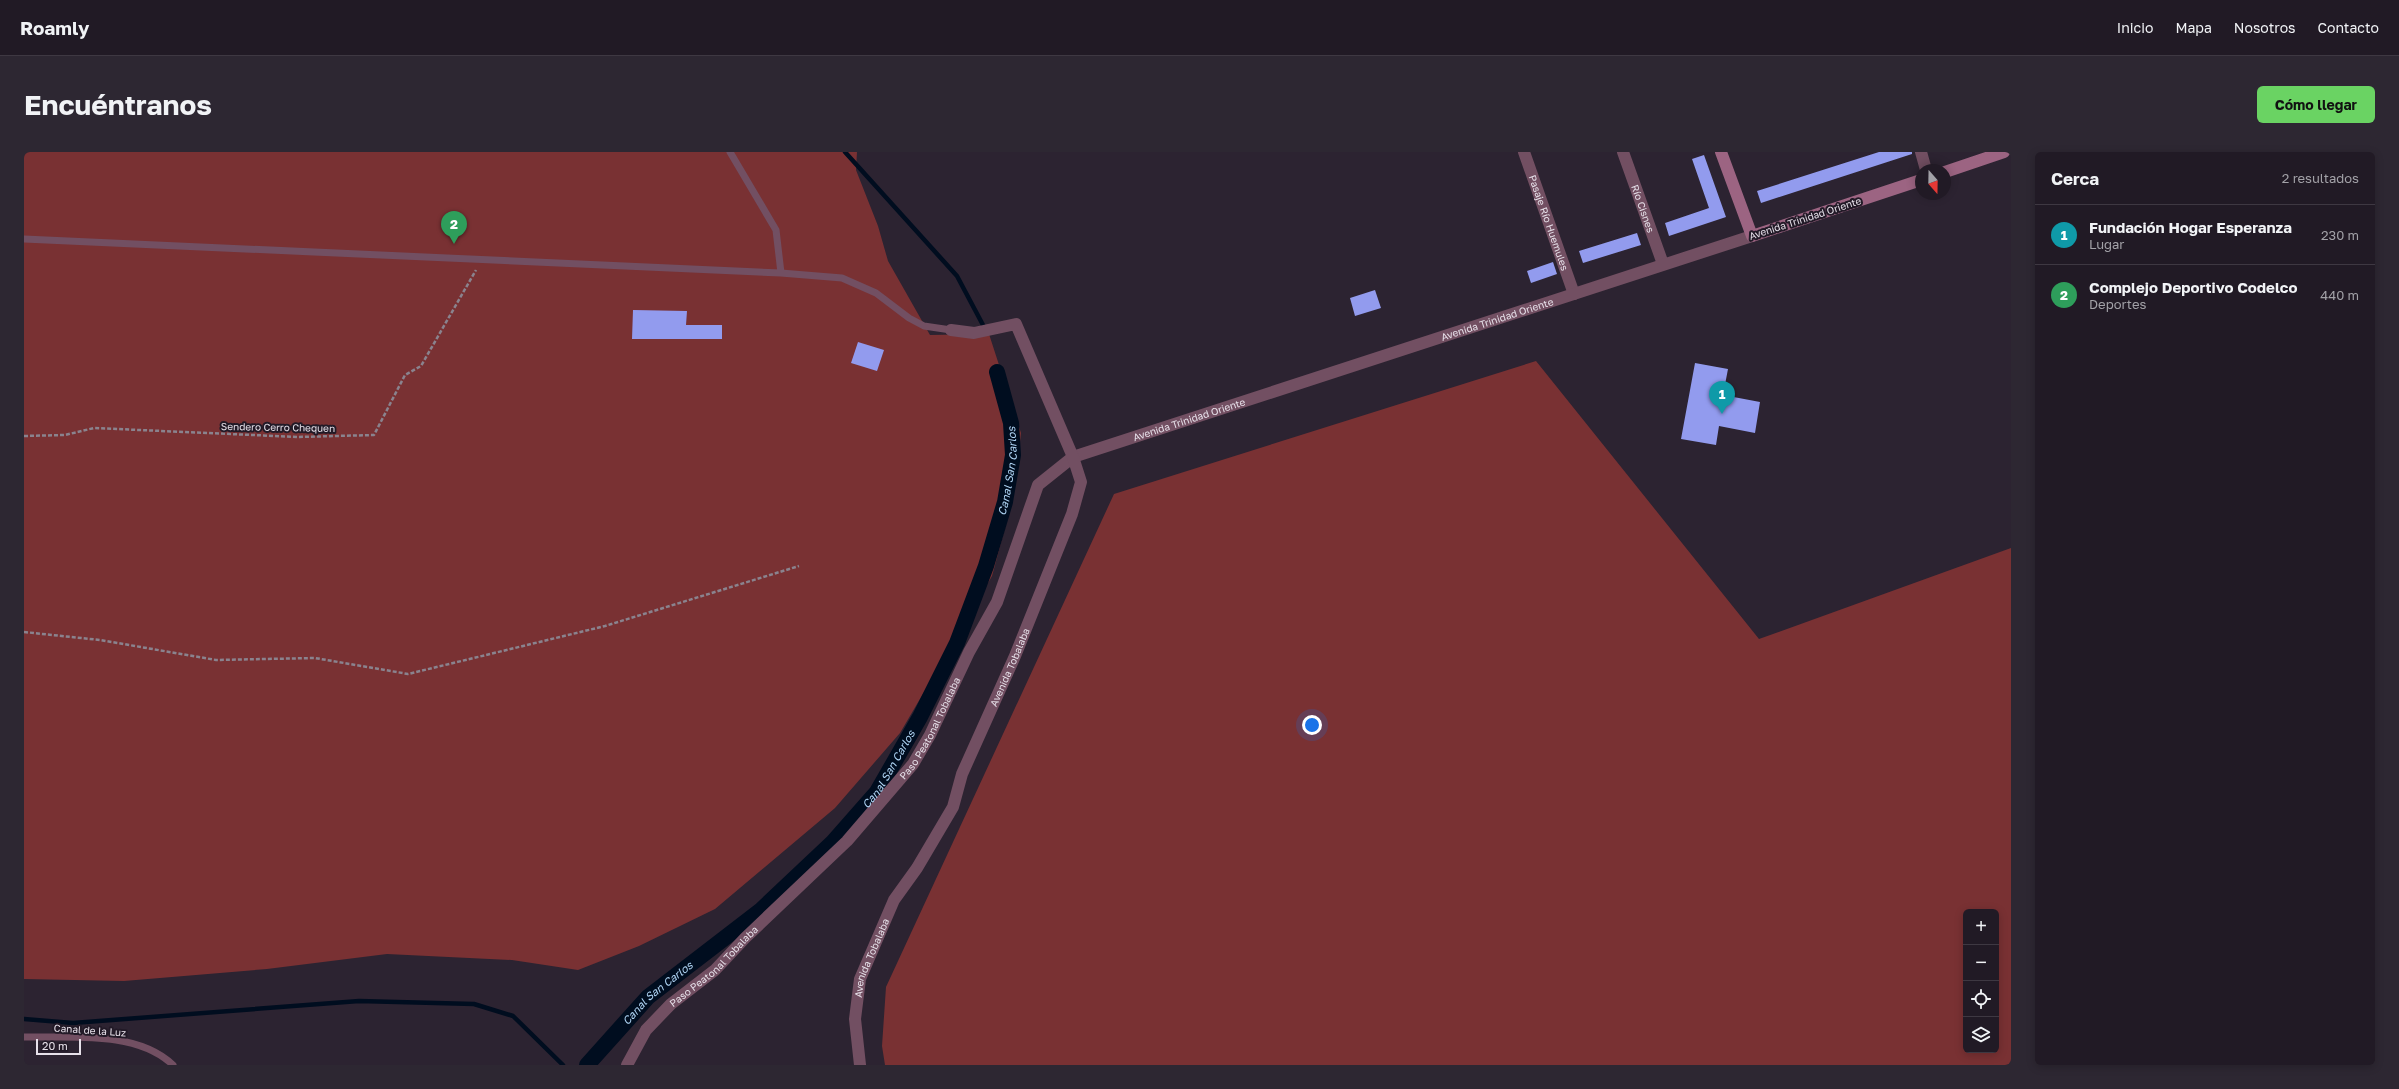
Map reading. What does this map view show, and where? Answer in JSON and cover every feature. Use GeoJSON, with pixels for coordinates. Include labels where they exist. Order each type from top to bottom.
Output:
{"type":"FeatureCollection","features":[{"type":"Feature","properties":{"kind":"street","name":"Pasaje Río Huemules"},"geometry":{"type":"LineString","coordinates":[[1524,152],[1574,294]]}},
{"type":"Feature","properties":{"kind":"street","name":"Río Cisnes"},"geometry":{"type":"LineString","coordinates":[[1622,152],[1663,264]]}},
{"type":"Feature","properties":{"kind":"street"},"geometry":{"type":"LineString","coordinates":[[1721,152],[1752,236]]}},
{"type":"Feature","properties":{"kind":"street"},"geometry":{"type":"LineString","coordinates":[[1921,152],[1924,164]]}},
{"type":"Feature","properties":{"kind":"street"},"geometry":{"type":"LineString","coordinates":[[1951,170],[2004,152]]}},
{"type":"Feature","properties":{"kind":"street","name":"Avenida Trinidad Oriente"},"geometry":{"type":"LineString","coordinates":[[1073,457],[1915,182]]}},
{"type":"Feature","properties":{"kind":"street","name":"Avenida Tobalaba"},"geometry":{"type":"LineString","coordinates":[[860,1065],[855,1019],[860,978],[894,900],[917,868],[953,807],[962,774],[1014,656],[1072,514],[1081,482],[1073,457],[1016,324],[974,333],[951,330]]}},
{"type":"Feature","properties":{"kind":"street","name":"Paso Peatonal Tobalaba"},"geometry":{"type":"LineString","coordinates":[[627,1065],[646,1030],[671,1004],[715,970],[745,938],[847,841],[913,764],[930,735],[969,652],[997,602],[1038,485],[1073,457]]}},
{"type":"Feature","properties":{"kind":"lane"},"geometry":{"type":"LineString","coordinates":[[730,152],[776,230],[781,273]]}},
{"type":"Feature","properties":{"kind":"lane"},"geometry":{"type":"LineString","coordinates":[[24,239],[781,273],[842,278],[876,293],[909,318],[924,326],[951,330]]}},
{"type":"Feature","properties":{"kind":"lane","name":"Canal de la Luz"},"geometry":{"type":"LineString","coordinates":[[24,1037],[90,1038],[131,1043],[153,1051],[173,1065]]}},
{"type":"Feature","properties":{"kind":"path","name":"Sendero Cerro Chequen"},"geometry":{"type":"LineString","coordinates":[[24,436],[65,435],[94,428],[298,437],[374,435],[406,375],[421,366],[481,260]]}},
{"type":"Feature","properties":{"kind":"path"},"geometry":{"type":"LineString","coordinates":[[24,632],[100,640],[210,660],[315,658],[367,666],[389,672],[408,674],[605,626],[799,566]]}},
{"type":"Feature","properties":{"kind":"shaded area"},"geometry":{"type":"Polygon","coordinates":[[[24,152],[857,152],[856,170],[878,226],[888,261],[930,335],[989,334],[1021,433],[1013,499],[992,576],[900,733],[835,808],[715,909],[639,946],[578,970],[512,960],[387,954],[267,969],[124,981],[24,979],[24,152]]]}},
{"type":"Feature","properties":{"kind":"shaded area"},"geometry":{"type":"Polygon","coordinates":[[[1536,361],[1759,639],[2011,548],[2011,1065],[885,1065],[882,1046],[886,987],[1114,494],[1536,361]]]}},
{"type":"Feature","properties":{"kind":"building"},"geometry":{"type":"Polygon","coordinates":[[[1879,152],[1912,152],[1912,154],[1761,203],[1757,191],[1879,152]]]}},
{"type":"Feature","properties":{"kind":"building"},"geometry":{"type":"Polygon","coordinates":[[[1704,155],[1726,217],[1669,236],[1665,223],[1709,208],[1692,159],[1704,155]]]}},
{"type":"Feature","properties":{"kind":"building"},"geometry":{"type":"Polygon","coordinates":[[[1637,233],[1641,245],[1583,263],[1579,251],[1637,233]]]}},
{"type":"Feature","properties":{"kind":"building"},"geometry":{"type":"Polygon","coordinates":[[[1553,262],[1557,274],[1531,283],[1527,271],[1553,262]]]}},
{"type":"Feature","properties":{"kind":"building"},"geometry":{"type":"Polygon","coordinates":[[[1375,290],[1381,308],[1355,316],[1350,298],[1375,290]]]}},
{"type":"Feature","properties":{"kind":"building"},"geometry":{"type":"Polygon","coordinates":[[[633,310],[687,311],[686,325],[722,325],[722,339],[632,339],[633,310]]]}},
{"type":"Feature","properties":{"kind":"building"},"geometry":{"type":"Polygon","coordinates":[[[858,342],[884,350],[877,371],[851,363],[858,342]]]}},
{"type":"Feature","properties":{"kind":"building"},"geometry":{"type":"Polygon","coordinates":[[[1695,363],[1728,369],[1723,395],[1760,402],[1755,433],[1719,426],[1716,445],[1681,439],[1695,363]]]}},
{"type":"Feature","properties":{"kind":"waterway","name":"Canal San Carlos"},"geometry":{"type":"LineString","coordinates":[[845,152],[957,276],[983,325]]}},
{"type":"Feature","properties":{"kind":"waterway","name":"Canal San Carlos"},"geometry":{"type":"LineString","coordinates":[[587,1065],[648,997],[761,910],[833,842],[877,792],[920,717],[957,643],[986,566],[1005,502],[1013,455],[1011,423],[997,372]]}},
{"type":"Feature","properties":{"kind":"waterway"},"geometry":{"type":"LineString","coordinates":[[24,1019],[73,1023],[359,1001],[474,1004],[513,1016],[563,1065]]}},
{"type":"Feature","properties":{"kind":"place","name":"Complejo Deportivo Codelco"},"geometry":{"type":"Point","coordinates":[454,244]}},
{"type":"Feature","properties":{"kind":"place","name":"Fundación Hogar Esperanza"},"geometry":{"type":"Point","coordinates":[1722,414]}}]}
